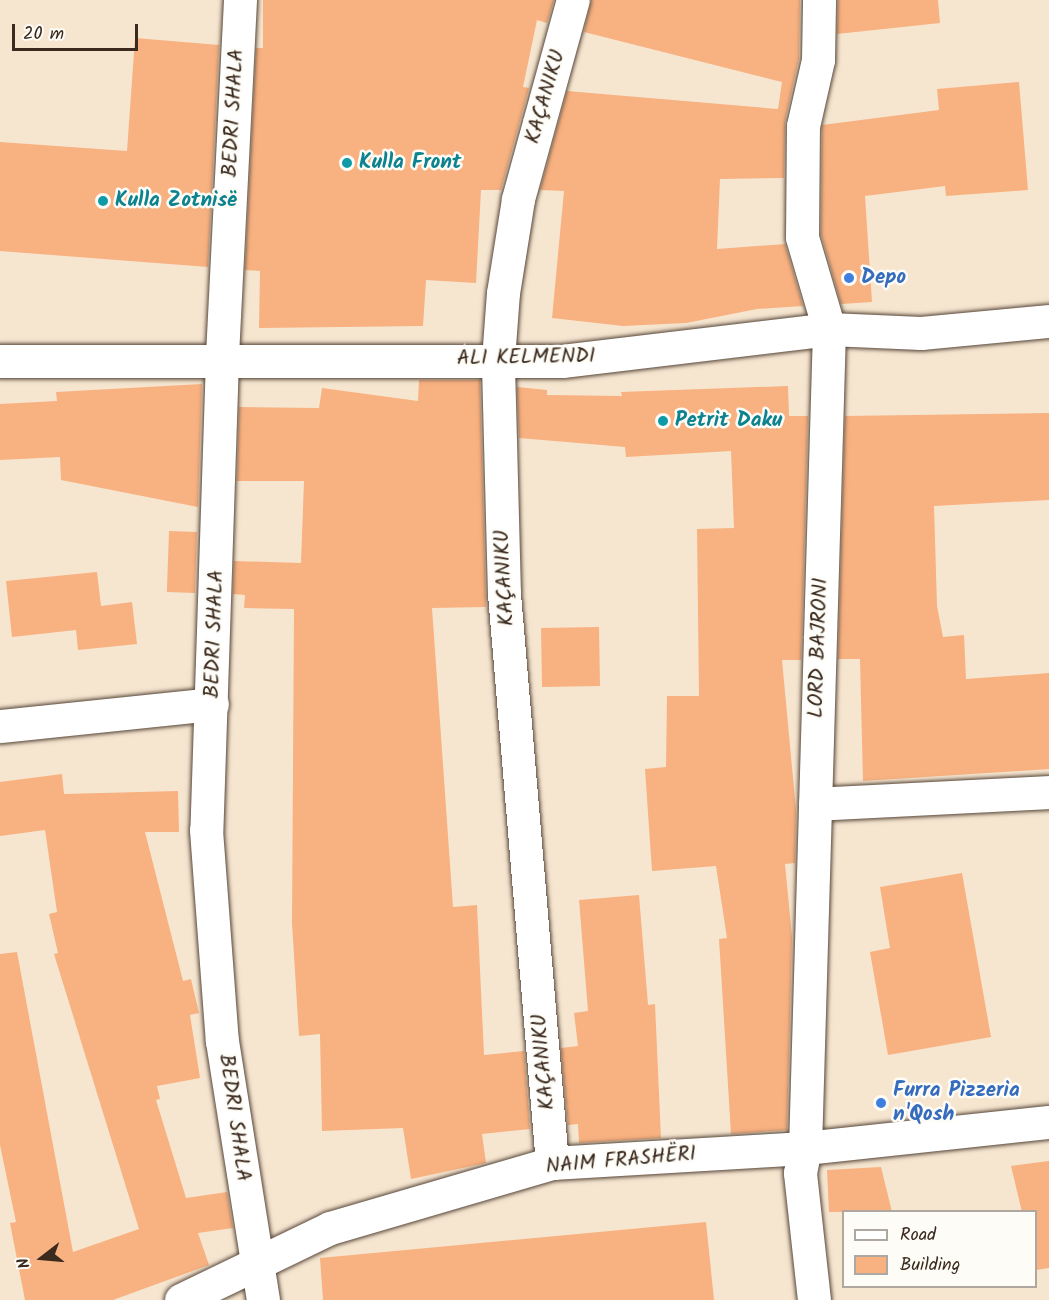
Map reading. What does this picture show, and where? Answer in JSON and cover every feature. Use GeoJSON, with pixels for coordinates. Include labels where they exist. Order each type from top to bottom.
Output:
{"type":"FeatureCollection","features":[{"type":"Feature","properties":{"kind":"street","name":"BEDRI SHALA"},"geometry":{"type":"LineString","coordinates":[[240,0],[222,359],[206,830],[212,931],[224,1052],[263,1300]]}},
{"type":"Feature","properties":{"kind":"street","name":"KAÇANIKU"},"geometry":{"type":"LineString","coordinates":[[552,1163],[504,594],[498,359],[503,292],[518,199],[573,0]]}},
{"type":"Feature","properties":{"kind":"street","name":"LORD BAJRONI"},"geometry":{"type":"LineString","coordinates":[[814,1300],[800,1173],[805,1148],[829,329],[802,237],[802,126],[818,60],[819,0]]}},
{"type":"Feature","properties":{"kind":"street","name":"ALI KELMENDI"},"geometry":{"type":"LineString","coordinates":[[0,361],[222,359],[562,361],[829,329],[921,333],[1049,321]]}},
{"type":"Feature","properties":{"kind":"street"},"geometry":{"type":"LineString","coordinates":[[0,726],[212,704]]}},
{"type":"Feature","properties":{"kind":"street"},"geometry":{"type":"LineString","coordinates":[[814,804],[1049,792]]}},
{"type":"Feature","properties":{"kind":"street","name":"NAIM FRASHËRI"},"geometry":{"type":"LineString","coordinates":[[181,1300],[330,1228],[552,1163],[805,1148],[1049,1122]]}},
{"type":"Feature","properties":{"kind":"building","name":"Kulla Front"},"geometry":{"type":"Polygon","coordinates":[[[263,0],[554,0],[547,23],[537,20],[523,87],[529,88],[501,190],[481,190],[476,283],[426,280],[423,326],[259,328],[260,271],[245,270],[256,48],[263,48],[263,0]]]}},
{"type":"Feature","properties":{"kind":"building"},"geometry":{"type":"Polygon","coordinates":[[[591,0],[800,0],[799,58],[785,122],[784,178],[720,179],[717,249],[785,244],[803,306],[757,309],[686,323],[623,326],[552,318],[564,191],[540,190],[567,91],[778,109],[782,82],[584,32],[591,0]]]}},
{"type":"Feature","properties":{"kind":"building"},"geometry":{"type":"Polygon","coordinates":[[[838,0],[938,0],[940,23],[837,34],[838,0]]]}},
{"type":"Feature","properties":{"kind":"building","name":"Kulla Zotnisë"},"geometry":{"type":"Polygon","coordinates":[[[135,38],[219,45],[208,267],[0,251],[0,142],[127,151],[135,38]]]}},
{"type":"Feature","properties":{"kind":"building"},"geometry":{"type":"Polygon","coordinates":[[[1019,82],[1028,190],[946,196],[945,186],[865,196],[872,302],[841,304],[821,234],[822,125],[939,110],[937,89],[1019,82]]]}},
{"type":"Feature","properties":{"kind":"building"},"geometry":{"type":"Polygon","coordinates":[[[419,380],[480,380],[486,607],[432,608],[453,907],[477,905],[484,1055],[524,1051],[530,1129],[482,1134],[486,1163],[411,1179],[403,1128],[322,1131],[320,1034],[299,1036],[292,923],[294,609],[244,608],[245,595],[233,594],[234,561],[301,563],[304,481],[237,481],[239,407],[319,408],[322,388],[418,401],[419,380]]]}},
{"type":"Feature","properties":{"kind":"building"},"geometry":{"type":"Polygon","coordinates":[[[202,384],[198,507],[61,480],[60,457],[0,460],[0,404],[57,401],[56,392],[202,384]]]}},
{"type":"Feature","properties":{"kind":"building"},"geometry":{"type":"Polygon","coordinates":[[[788,386],[789,416],[808,416],[801,660],[782,660],[796,810],[795,863],[785,864],[792,937],[787,1130],[731,1134],[719,939],[727,938],[716,866],[652,871],[645,769],[666,767],[667,696],[699,696],[697,529],[734,528],[731,451],[626,457],[625,447],[519,438],[517,387],[547,390],[547,395],[622,396],[621,392],[788,386]]]}},
{"type":"Feature","properties":{"kind":"building"},"geometry":{"type":"Polygon","coordinates":[[[1049,413],[1049,500],[934,506],[937,606],[943,637],[964,635],[966,679],[1049,673],[1049,769],[863,781],[860,659],[838,659],[845,416],[1049,413]]]}},
{"type":"Feature","properties":{"kind":"building"},"geometry":{"type":"Polygon","coordinates":[[[169,531],[197,532],[195,593],[167,592],[169,531]]]}},
{"type":"Feature","properties":{"kind":"building"},"geometry":{"type":"Polygon","coordinates":[[[97,572],[101,606],[132,602],[137,644],[78,650],[76,630],[12,637],[6,581],[97,572]]]}},
{"type":"Feature","properties":{"kind":"building"},"geometry":{"type":"Polygon","coordinates":[[[599,627],[600,686],[542,687],[541,628],[599,627]]]}},
{"type":"Feature","properties":{"kind":"building"},"geometry":{"type":"Polygon","coordinates":[[[62,774],[64,794],[178,791],[179,832],[145,832],[183,981],[191,979],[199,1013],[190,1015],[200,1078],[157,1086],[160,1099],[156,1100],[186,1198],[227,1192],[233,1228],[198,1233],[209,1265],[113,1300],[25,1300],[10,1223],[16,1222],[0,1145],[0,954],[17,952],[73,1252],[139,1229],[54,954],[58,953],[49,914],[57,912],[45,830],[0,836],[0,782],[62,774]]]}},
{"type":"Feature","properties":{"kind":"building"},"geometry":{"type":"Polygon","coordinates":[[[962,873],[991,1037],[888,1055],[870,952],[890,948],[880,887],[962,873]]]}},
{"type":"Feature","properties":{"kind":"building"},"geometry":{"type":"Polygon","coordinates":[[[639,895],[648,1005],[655,1004],[661,1138],[579,1143],[578,1124],[568,1125],[561,1048],[578,1046],[574,1013],[588,1011],[579,900],[639,895]]]}},
{"type":"Feature","properties":{"kind":"building"},"geometry":{"type":"Polygon","coordinates":[[[1049,1161],[1049,1268],[1037,1270],[1037,1210],[1022,1210],[1011,1166],[1049,1161]]]}},
{"type":"Feature","properties":{"kind":"building"},"geometry":{"type":"Polygon","coordinates":[[[881,1167],[892,1210],[829,1212],[827,1170],[881,1167]]]}},
{"type":"Feature","properties":{"kind":"building"},"geometry":{"type":"Polygon","coordinates":[[[706,1222],[714,1300],[323,1300],[320,1258],[706,1222]]]}},
{"type":"Feature","properties":{"kind":"place","name":"Kulla Front"},"geometry":{"type":"Point","coordinates":[347,163]}},
{"type":"Feature","properties":{"kind":"place","name":"Kulla Zotnisë"},"geometry":{"type":"Point","coordinates":[103,201]}},
{"type":"Feature","properties":{"kind":"place","name":"Depo"},"geometry":{"type":"Point","coordinates":[849,278]}},
{"type":"Feature","properties":{"kind":"place","name":"Petrit Daku"},"geometry":{"type":"Point","coordinates":[663,421]}},
{"type":"Feature","properties":{"kind":"place","name":"Furra Pizzeria n'Qosh"},"geometry":{"type":"Point","coordinates":[881,1103]}}]}
